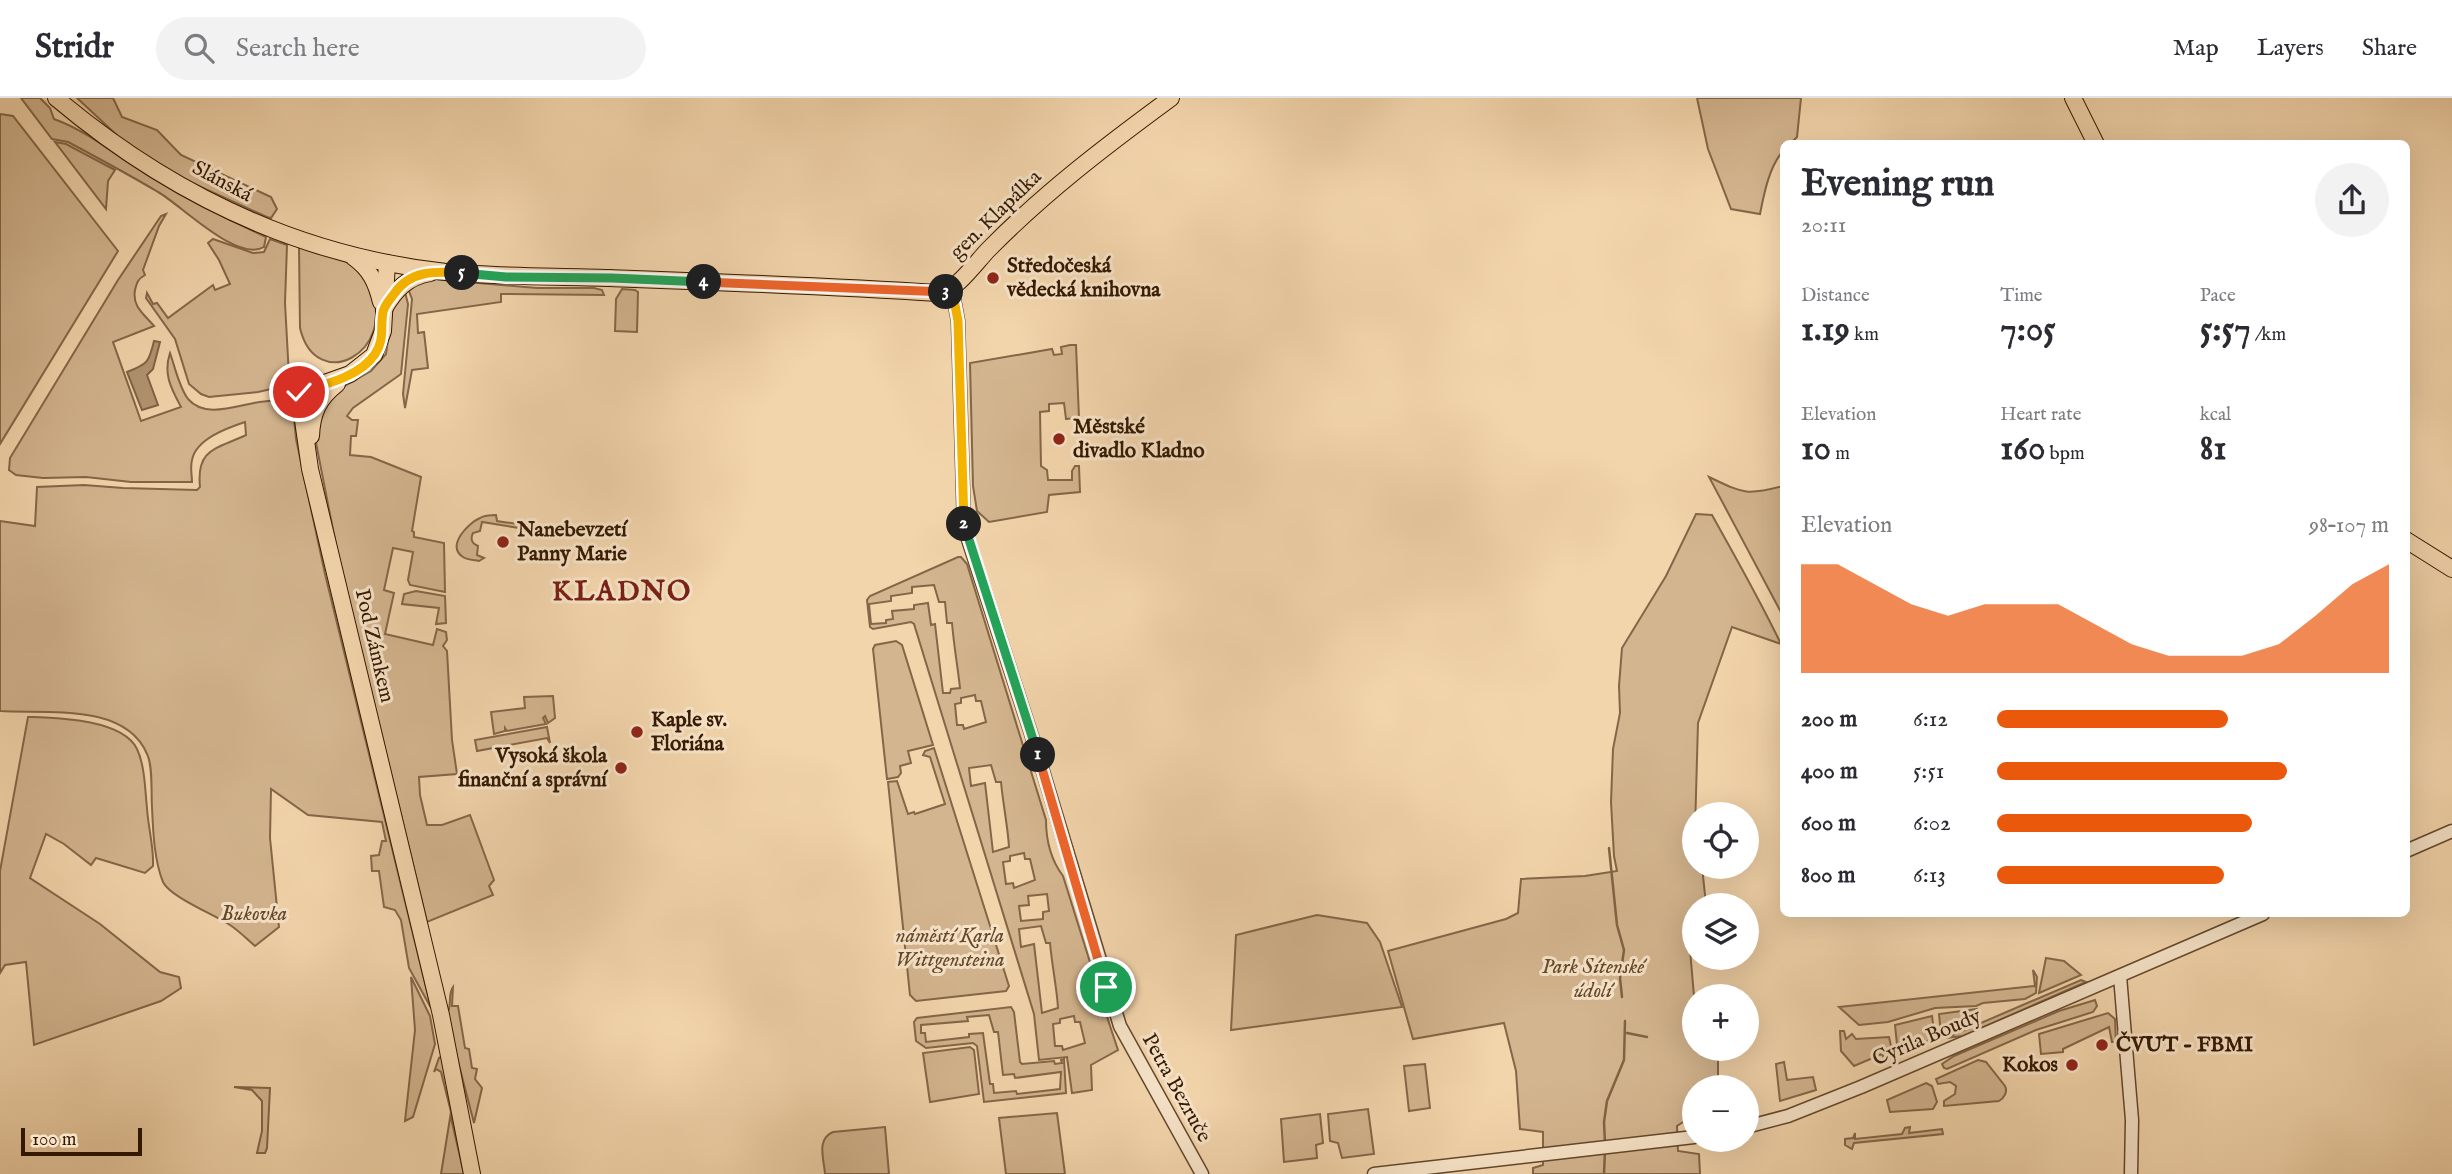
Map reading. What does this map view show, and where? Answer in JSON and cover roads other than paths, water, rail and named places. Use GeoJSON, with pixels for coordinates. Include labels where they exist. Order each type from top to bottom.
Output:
{"type":"FeatureCollection","features":[{"type":"Feature","properties":{"kind":"main road","name":"Slánská"},"geometry":{"type":"LineString","coordinates":[[57,98],[100,135],[131,156],[208,200],[298,240],[351,256],[440,271],[506,277],[612,278],[938,293],[952,289]]}},
{"type":"Feature","properties":{"kind":"main road","name":"gen. Klapálka"},"geometry":{"type":"LineString","coordinates":[[952,289],[998,240],[1063,179],[1171,98]]}},
{"type":"Feature","properties":{"kind":"main road"},"geometry":{"type":"LineString","coordinates":[[2073,98],[2094,140]]}},
{"type":"Feature","properties":{"kind":"main road"},"geometry":{"type":"LineString","coordinates":[[351,256],[366,266],[374,280],[383,312]]}},
{"type":"Feature","properties":{"kind":"main road","name":"Pod Zámkem"},"geometry":{"type":"LineString","coordinates":[[387,263],[383,331],[374,355],[350,374],[299,392],[310,469],[317,489],[456,1084]]}},
{"type":"Feature","properties":{"kind":"main road"},"geometry":{"type":"LineString","coordinates":[[383,312],[399,287],[415,275],[440,271]]}},
{"type":"Feature","properties":{"kind":"main road"},"geometry":{"type":"LineString","coordinates":[[2410,543],[2452,569]]}},
{"type":"Feature","properties":{"kind":"main road"},"geometry":{"type":"LineString","coordinates":[[456,1084],[471,1132],[480,1174]]}},
{"type":"Feature","properties":{"kind":"main road"},"geometry":{"type":"LineString","coordinates":[[456,1084],[472,1174]]}},
{"type":"Feature","properties":{"kind":"street","name":"gen. Klapálka"},"geometry":{"type":"LineString","coordinates":[[952,289],[958,321],[963,515],[968,539]]}},
{"type":"Feature","properties":{"kind":"street","name":"Petra Bezruče"},"geometry":{"type":"LineString","coordinates":[[968,539],[1038,755],[1119,1027],[1202,1174]]}},
{"type":"Feature","properties":{"kind":"street"},"geometry":{"type":"LineString","coordinates":[[2410,849],[2452,831]]}},
{"type":"Feature","properties":{"kind":"street","name":"Cyrila Boudy"},"geometry":{"type":"LineString","coordinates":[[1759,1124],[1788,1116],[1852,1091],[2256,917]]}},
{"type":"Feature","properties":{"kind":"street"},"geometry":{"type":"LineString","coordinates":[[2120,976],[2132,1120],[2131,1174]]}},
{"type":"Feature","properties":{"kind":"street"},"geometry":{"type":"LineString","coordinates":[[1374,1174],[1682,1139]]}},
{"type":"Feature","properties":{"kind":"waterway"},"geometry":{"type":"LineString","coordinates":[[1609,848],[1617,925],[1624,950],[1620,978],[1622,997]]}},
{"type":"Feature","properties":{"kind":"waterway"},"geometry":{"type":"LineString","coordinates":[[1605,1144],[1607,1101],[1624,1060],[1625,1021]]}},
{"type":"Feature","properties":{"kind":"waterway"},"geometry":{"type":"LineString","coordinates":[[1627,1033],[1647,1037]]}},
{"type":"Feature","properties":{"kind":"waterway"},"geometry":{"type":"LineString","coordinates":[[1604,1174],[1605,1150]]}},
{"type":"Feature","properties":{"kind":"place","name":"Středočeská vědecká knihovna"},"geometry":{"type":"Point","coordinates":[993,278]}},
{"type":"Feature","properties":{"kind":"place","name":"Městské divadlo Kladno"},"geometry":{"type":"Point","coordinates":[1059,439]}},
{"type":"Feature","properties":{"kind":"place","name":"Nanebevzetí Panny Marie"},"geometry":{"type":"Point","coordinates":[503,542]}},
{"type":"Feature","properties":{"kind":"place","name":"Kaple sv. Floriána"},"geometry":{"type":"Point","coordinates":[637,732]}},
{"type":"Feature","properties":{"kind":"place","name":"Vysoká škola finanční a správní"},"geometry":{"type":"Point","coordinates":[621,768]}},
{"type":"Feature","properties":{"kind":"place","name":"ČVUT - FBMI"},"geometry":{"type":"Point","coordinates":[2102,1045]}},
{"type":"Feature","properties":{"kind":"place","name":"Kokos"},"geometry":{"type":"Point","coordinates":[2072,1065]}},
{"type":"Feature","properties":{"kind":"district","name":"KLADNO"},"geometry":{"type":"Point","coordinates":[622,592]}},
{"type":"Feature","properties":{"kind":"park label","name":"Bukovka"},"geometry":{"type":"Point","coordinates":[254,914]}},
{"type":"Feature","properties":{"kind":"park label","name":"náměstí Karla Wittgensteina"},"geometry":{"type":"Point","coordinates":[950,948]}},
{"type":"Feature","properties":{"kind":"park label","name":"Park Sítenské údolí"},"geometry":{"type":"Point","coordinates":[1593,979]}}]}
